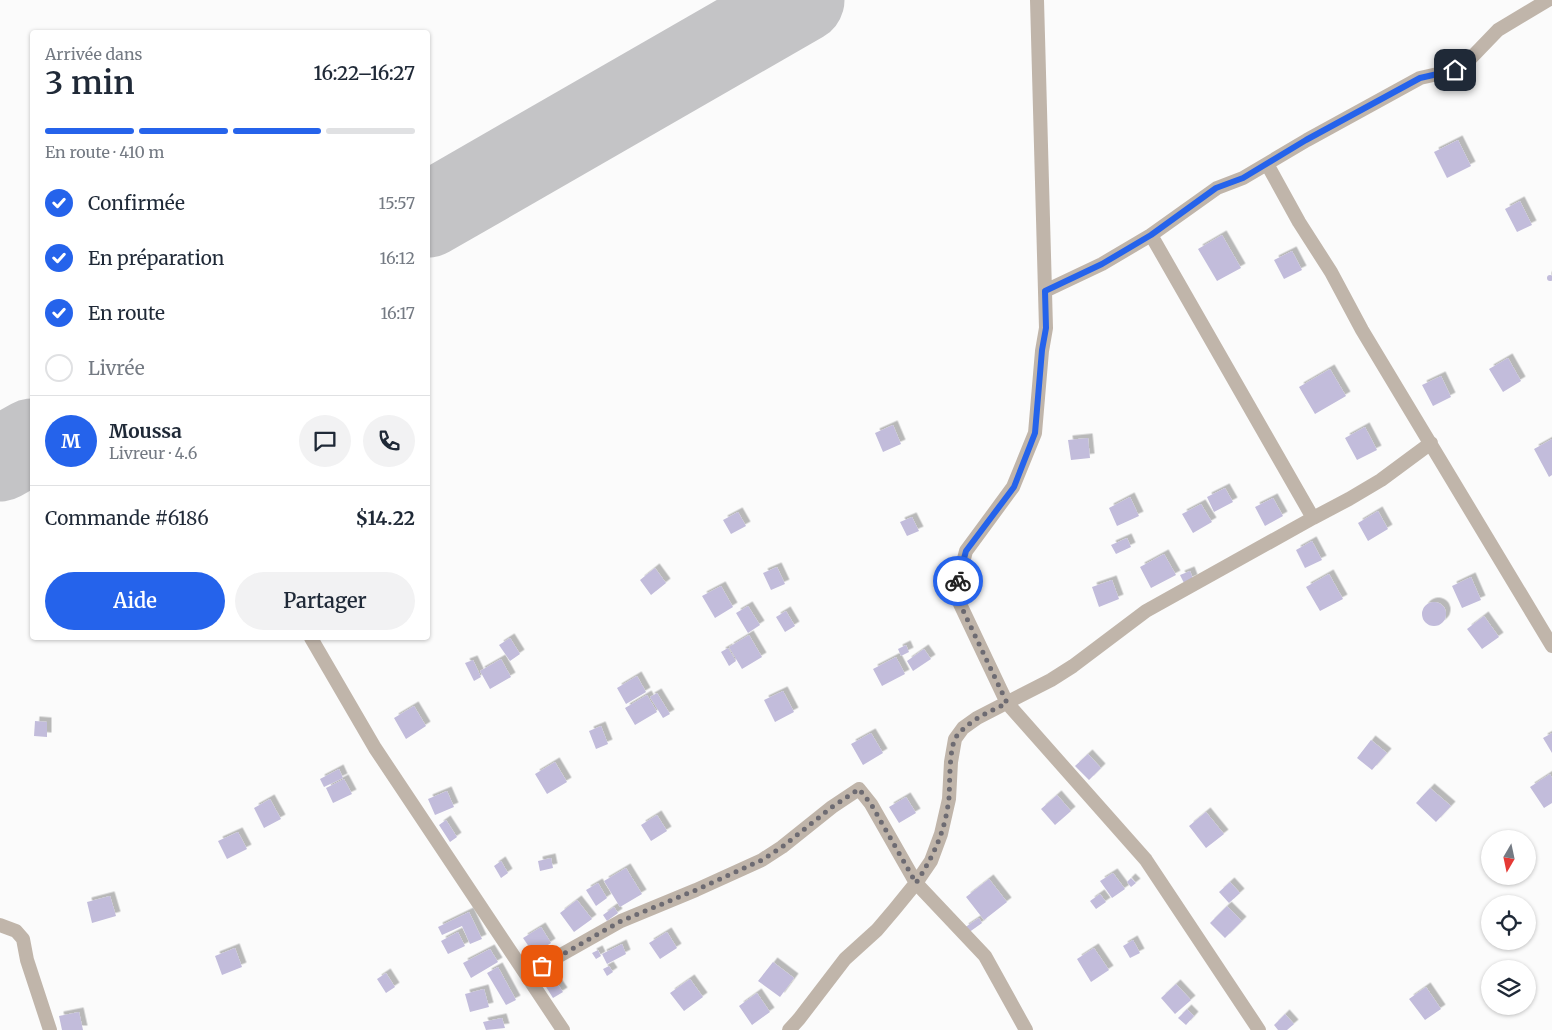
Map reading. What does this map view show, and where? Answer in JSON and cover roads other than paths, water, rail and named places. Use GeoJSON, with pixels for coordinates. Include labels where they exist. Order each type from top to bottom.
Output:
{"type":"FeatureCollection","features":[{"type":"Feature","properties":{"kind":"street"},"geometry":{"type":"LineString","coordinates":[[1037,0],[1046,328],[1042,350],[1035,433],[1014,487],[966,551],[958,582],[960,604],[1007,703],[1146,860],[1259,1030]]}},
{"type":"Feature","properties":{"kind":"street"},"geometry":{"type":"LineString","coordinates":[[1045,291],[1102,264],[1151,235],[1216,188],[1243,178],[1306,140],[1420,78],[1455,70],[1471,58],[1498,30],[1548,0]]}},
{"type":"Feature","properties":{"kind":"street"},"geometry":{"type":"LineString","coordinates":[[1266,164],[1299,222],[1331,272],[1362,330],[1552,646]]}},
{"type":"Feature","properties":{"kind":"street"},"geometry":{"type":"LineString","coordinates":[[1151,235],[1313,518]]}},
{"type":"Feature","properties":{"kind":"street"},"geometry":{"type":"LineString","coordinates":[[789,1030],[800,1019],[845,959],[877,930],[916,883],[931,861],[941,834],[949,799],[951,762],[955,739],[963,728],[977,718],[1074,666],[1146,611],[1381,480],[1430,443]]}},
{"type":"Feature","properties":{"kind":"street"},"geometry":{"type":"LineString","coordinates":[[313,640],[375,748],[563,1030]]}},
{"type":"Feature","properties":{"kind":"street"},"geometry":{"type":"LineString","coordinates":[[526,974],[621,921],[762,860],[859,789],[871,804],[916,883],[985,956],[1026,1030]]}},
{"type":"Feature","properties":{"kind":"street"},"geometry":{"type":"LineString","coordinates":[[0,925],[16,931],[23,939],[27,960],[50,1030]]}}]}
